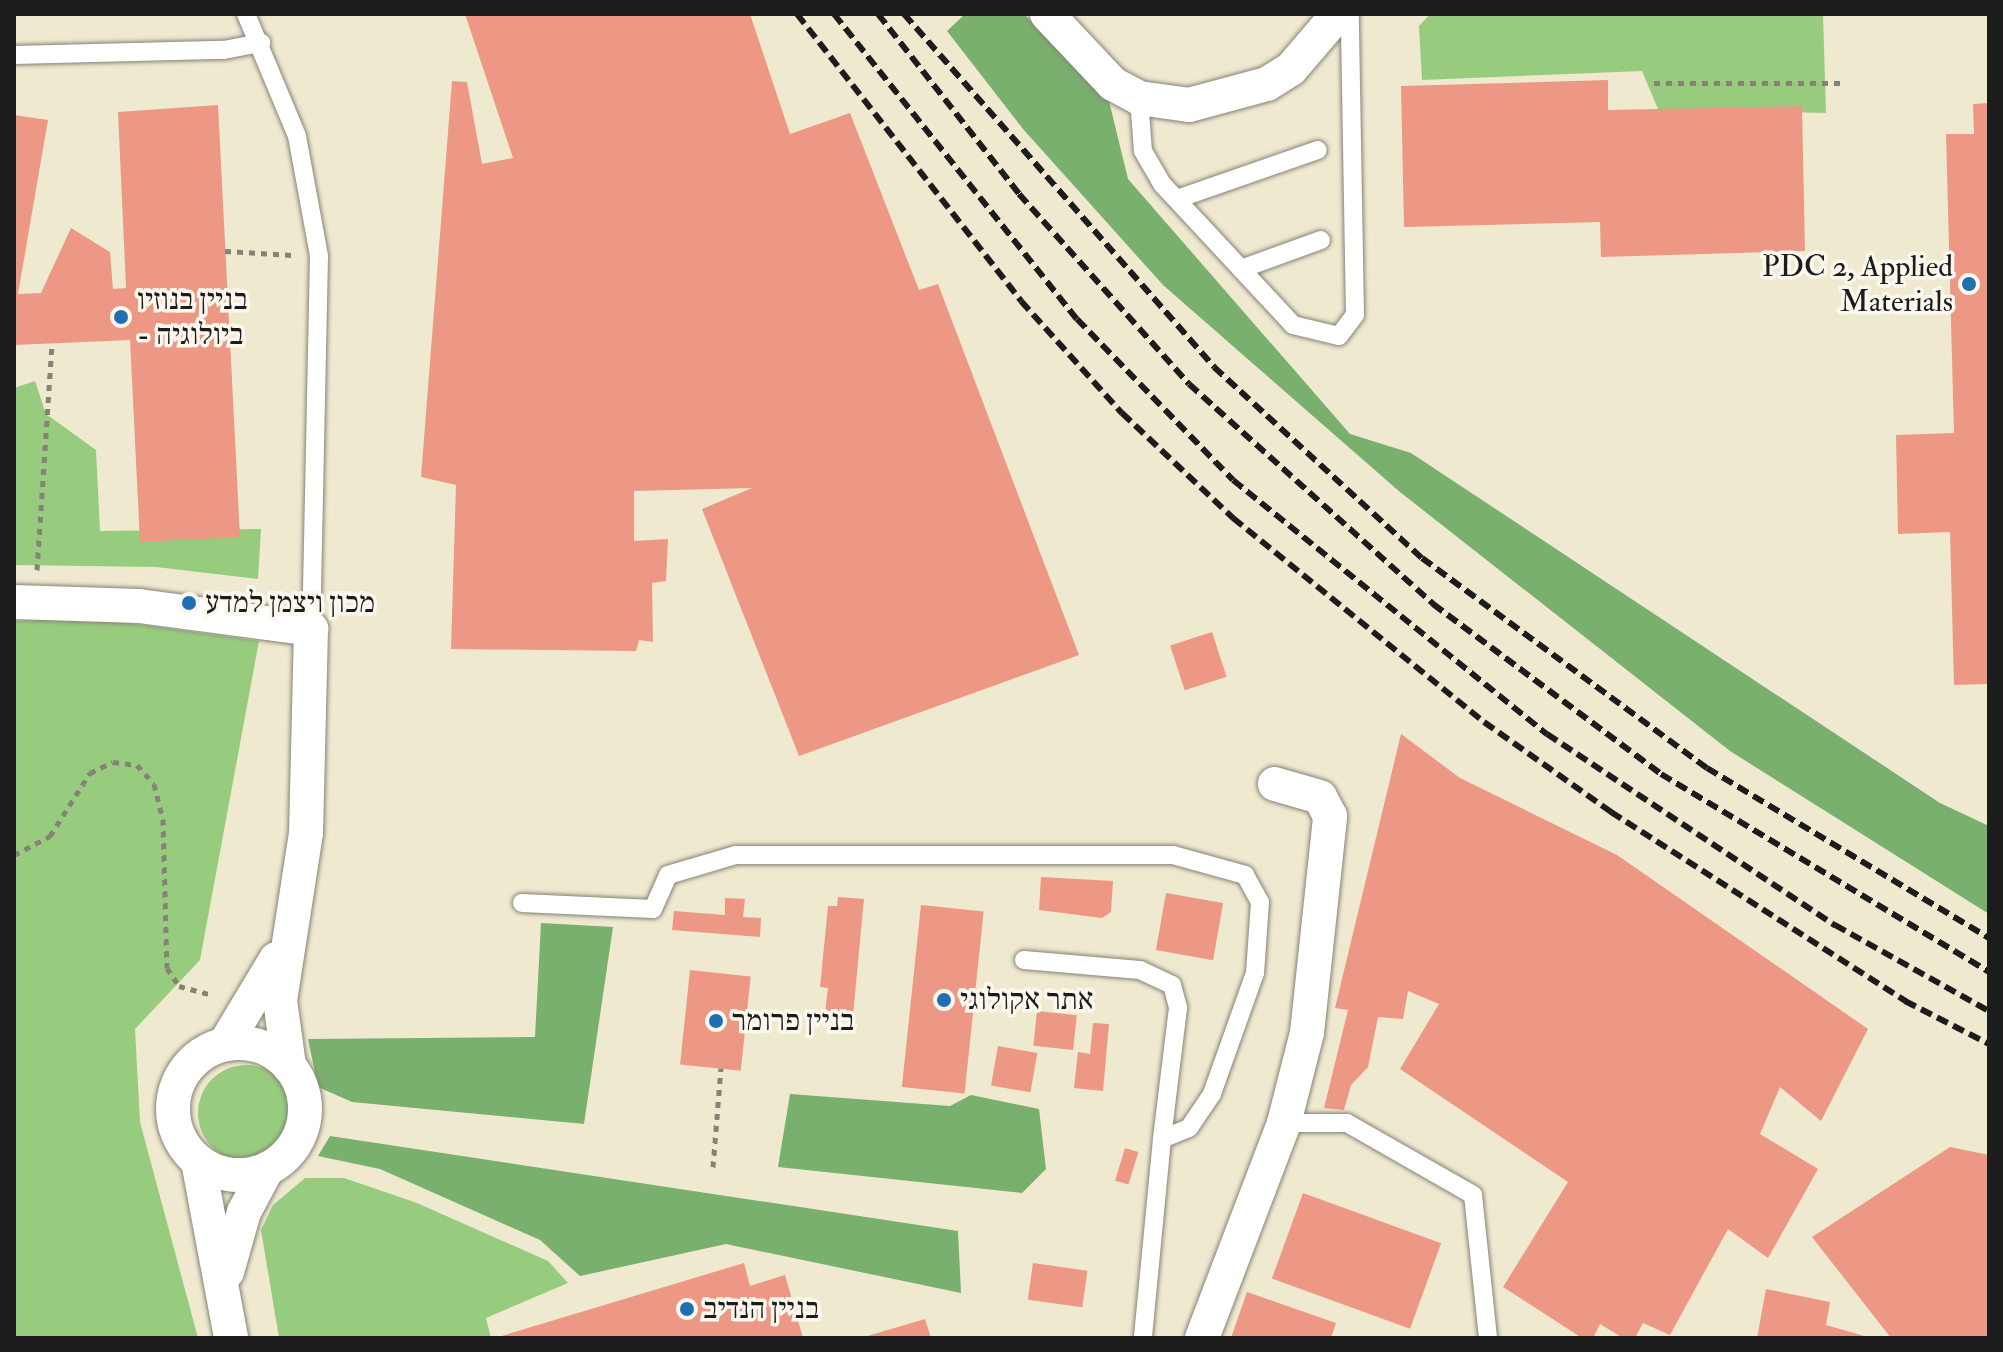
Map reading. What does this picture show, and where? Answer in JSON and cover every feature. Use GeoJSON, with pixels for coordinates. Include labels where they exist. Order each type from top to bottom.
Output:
{"type":"FeatureCollection","features":[{"type":"Feature","properties":{"kind":"street"},"geometry":{"type":"LineString","coordinates":[[1047,14],[1087,62],[1139,98],[1165,105],[1216,101],[1267,84],[1301,59],[1338,14]]}},
{"type":"Feature","properties":{"kind":"street"},"geometry":{"type":"LineString","coordinates":[[1301,59],[1319,14]]}},
{"type":"Feature","properties":{"kind":"street"},"geometry":{"type":"LineString","coordinates":[[24,601],[139,606],[311,629],[313,701],[306,833],[285,941],[279,1029],[289,1066],[302,1090],[305,1118],[298,1139],[267,1169],[236,1231],[224,1296]]}},
{"type":"Feature","properties":{"kind":"street"},"geometry":{"type":"LineString","coordinates":[[1202,1338],[1284,1123],[1307,1033],[1330,816],[1320,797],[1275,784]]}},
{"type":"Feature","properties":{"kind":"street"},"geometry":{"type":"LineString","coordinates":[[225,1044],[253,1002],[285,941]]}},
{"type":"Feature","properties":{"kind":"street"},"geometry":{"type":"LineString","coordinates":[[231,1338],[198,1161],[176,1130],[177,1087],[203,1053],[225,1044],[252,1044],[289,1066]]}},
{"type":"Feature","properties":{"kind":"street"},"geometry":{"type":"LineString","coordinates":[[198,1161],[223,1173],[267,1169]]}},
{"type":"Feature","properties":{"kind":"lane"},"geometry":{"type":"LineString","coordinates":[[246,14],[261,43],[297,136],[319,256],[311,629]]}},
{"type":"Feature","properties":{"kind":"lane"},"geometry":{"type":"LineString","coordinates":[[1139,98],[1143,151],[1177,199],[1303,332],[1339,336],[1355,315],[1350,14]]}},
{"type":"Feature","properties":{"kind":"lane"},"geometry":{"type":"LineString","coordinates":[[14,55],[224,50],[261,43]]}},
{"type":"Feature","properties":{"kind":"lane"},"geometry":{"type":"LineString","coordinates":[[1177,199],[1318,150]]}},
{"type":"Feature","properties":{"kind":"lane"},"geometry":{"type":"LineString","coordinates":[[1241,269],[1321,240]]}},
{"type":"Feature","properties":{"kind":"lane"},"geometry":{"type":"LineString","coordinates":[[522,903],[653,909],[668,875],[736,855],[1173,855],[1228,865],[1245,875],[1260,902],[1255,973],[1212,1094],[1189,1128],[1162,1139]]}},
{"type":"Feature","properties":{"kind":"lane"},"geometry":{"type":"LineString","coordinates":[[1024,960],[1140,970],[1172,985],[1178,1008],[1143,1338]]}},
{"type":"Feature","properties":{"kind":"lane"},"geometry":{"type":"LineString","coordinates":[[1284,1123],[1347,1123],[1473,1195],[1488,1338]]}},
{"type":"Feature","properties":{"kind":"path"},"geometry":{"type":"LineString","coordinates":[[1654,83],[1840,83]]}},
{"type":"Feature","properties":{"kind":"path"},"geometry":{"type":"LineString","coordinates":[[225,251],[319,256]]}},
{"type":"Feature","properties":{"kind":"path"},"geometry":{"type":"LineString","coordinates":[[24,601],[52,343]]}},
{"type":"Feature","properties":{"kind":"path"},"geometry":{"type":"LineString","coordinates":[[14,855],[50,836],[90,773],[113,762],[137,765],[154,784],[163,819],[171,977],[193,991],[253,1002]]}},
{"type":"Feature","properties":{"kind":"path"},"geometry":{"type":"LineString","coordinates":[[713,1167],[721,1068]]}},
{"type":"Feature","properties":{"kind":"green space"},"geometry":{"type":"Polygon","coordinates":[[[965,14],[1024,14],[1109,101],[1128,179],[1350,434],[1411,453],[1940,803],[1989,826],[1989,914],[1730,751],[1400,492],[1163,285],[1023,129],[947,31],[965,14]]]}},
{"type":"Feature","properties":{"kind":"green space"},"geometry":{"type":"Polygon","coordinates":[[[1430,14],[1823,14],[1826,113],[1658,109],[1642,71],[1422,80],[1419,26],[1430,14]]]}},
{"type":"Feature","properties":{"kind":"green space"},"geometry":{"type":"Polygon","coordinates":[[[35,381],[46,414],[96,450],[100,531],[261,529],[258,579],[156,567],[14,565],[14,388],[35,381]]]}},
{"type":"Feature","properties":{"kind":"green space"},"geometry":{"type":"Polygon","coordinates":[[[92,618],[259,641],[200,960],[135,1029],[140,1122],[198,1338],[14,1338],[14,621],[92,618]]]}},
{"type":"Feature","properties":{"kind":"green space"},"geometry":{"type":"Polygon","coordinates":[[[541,923],[613,927],[584,1124],[352,1102],[318,1087],[308,1039],[535,1037],[541,923]]]}},
{"type":"Feature","properties":{"kind":"green space"},"geometry":{"type":"Polygon","coordinates":[[[246,1065],[264,1069],[280,1079],[290,1095],[294,1113],[290,1131],[280,1147],[264,1157],[246,1161],[228,1157],[212,1147],[202,1131],[198,1113],[202,1095],[212,1079],[228,1069],[246,1065]]]}},
{"type":"Feature","properties":{"kind":"green space"},"geometry":{"type":"Polygon","coordinates":[[[790,1094],[950,1106],[971,1095],[1039,1109],[1046,1169],[1022,1193],[778,1167],[790,1094]]]}},
{"type":"Feature","properties":{"kind":"green space"},"geometry":{"type":"Polygon","coordinates":[[[330,1136],[958,1231],[961,1293],[726,1244],[580,1276],[540,1240],[380,1169],[318,1156],[330,1136]]]}},
{"type":"Feature","properties":{"kind":"green space"},"geometry":{"type":"Polygon","coordinates":[[[305,1178],[344,1178],[417,1203],[548,1261],[568,1283],[486,1318],[491,1338],[279,1338],[261,1230],[273,1205],[305,1178]]]}},
{"type":"Feature","properties":{"kind":"building"},"geometry":{"type":"Polygon","coordinates":[[[465,14],[750,14],[790,134],[850,113],[919,290],[938,284],[1079,655],[799,756],[702,509],[752,488],[634,491],[634,541],[668,539],[666,581],[652,583],[653,642],[639,640],[636,651],[451,649],[456,485],[421,477],[452,81],[467,82],[482,164],[513,158],[465,14]]]}},
{"type":"Feature","properties":{"kind":"building"},"geometry":{"type":"Polygon","coordinates":[[[1608,80],[1608,110],[1802,106],[1805,251],[1601,257],[1600,222],[1404,227],[1401,86],[1608,80]]]}},
{"type":"Feature","properties":{"kind":"building","name":"PDC 2, Applied Materials"},"geometry":{"type":"Polygon","coordinates":[[[1989,103],[1989,684],[1954,685],[1950,532],[1898,534],[1896,435],[1954,433],[1946,134],[1974,134],[1973,104],[1989,103]]]}},
{"type":"Feature","properties":{"kind":"building","name":"בניין בנוזיו - ביולוגיה"},"geometry":{"type":"Polygon","coordinates":[[[218,105],[240,537],[140,542],[130,340],[14,345],[14,115],[48,120],[18,294],[41,293],[71,228],[110,252],[113,289],[126,288],[118,112],[218,105]]]}},
{"type":"Feature","properties":{"kind":"building"},"geometry":{"type":"Polygon","coordinates":[[[1212,632],[1227,677],[1185,690],[1170,646],[1212,632]]]}},
{"type":"Feature","properties":{"kind":"building"},"geometry":{"type":"Polygon","coordinates":[[[1401,734],[1460,778],[1617,855],[1868,1029],[1821,1121],[1780,1087],[1760,1134],[1818,1169],[1768,1258],[1728,1229],[1670,1335],[1643,1323],[1635,1338],[1623,1338],[1600,1324],[1593,1338],[1582,1338],[1503,1287],[1568,1182],[1400,1069],[1439,1004],[1408,991],[1403,1019],[1378,1017],[1368,1067],[1351,1085],[1344,1110],[1324,1108],[1348,1010],[1335,1008],[1401,734]]]}},
{"type":"Feature","properties":{"kind":"building"},"geometry":{"type":"Polygon","coordinates":[[[1041,877],[1113,881],[1111,912],[1102,918],[1039,910],[1041,877]]]}},
{"type":"Feature","properties":{"kind":"building"},"geometry":{"type":"Polygon","coordinates":[[[1166,893],[1223,903],[1213,960],[1156,950],[1166,893]]]}},
{"type":"Feature","properties":{"kind":"building"},"geometry":{"type":"Polygon","coordinates":[[[838,897],[864,899],[853,1015],[825,1013],[828,988],[820,987],[828,906],[837,906],[838,897]]]}},
{"type":"Feature","properties":{"kind":"building"},"geometry":{"type":"Polygon","coordinates":[[[725,898],[745,899],[743,917],[761,918],[760,937],[672,930],[674,911],[725,915],[725,898]]]}},
{"type":"Feature","properties":{"kind":"building","name":"אתר אקולוגי"},"geometry":{"type":"Polygon","coordinates":[[[921,905],[984,912],[965,1094],[902,1087],[921,905]]]}},
{"type":"Feature","properties":{"kind":"building","name":"בניין פרומר"},"geometry":{"type":"Polygon","coordinates":[[[690,970],[751,976],[741,1071],[680,1064],[690,970]]]}},
{"type":"Feature","properties":{"kind":"building"},"geometry":{"type":"Polygon","coordinates":[[[1037,1011],[1077,1015],[1073,1050],[1033,1046],[1037,1011]]]}},
{"type":"Feature","properties":{"kind":"building"},"geometry":{"type":"Polygon","coordinates":[[[1093,1023],[1109,1024],[1103,1091],[1074,1088],[1078,1052],[1090,1054],[1093,1023]]]}},
{"type":"Feature","properties":{"kind":"building"},"geometry":{"type":"Polygon","coordinates":[[[998,1046],[1037,1053],[1030,1092],[991,1085],[998,1046]]]}},
{"type":"Feature","properties":{"kind":"building"},"geometry":{"type":"Polygon","coordinates":[[[1950,1147],[1989,1155],[1989,1338],[1891,1338],[1812,1237],[1950,1147]]]}},
{"type":"Feature","properties":{"kind":"building"},"geometry":{"type":"Polygon","coordinates":[[[1125,1148],[1138,1152],[1128,1185],[1115,1181],[1125,1148]]]}},
{"type":"Feature","properties":{"kind":"building"},"geometry":{"type":"Polygon","coordinates":[[[1303,1193],[1441,1243],[1410,1329],[1272,1279],[1303,1193]]]}},
{"type":"Feature","properties":{"kind":"building","name":"בניין הנדיב"},"geometry":{"type":"Polygon","coordinates":[[[744,1263],[750,1286],[785,1275],[803,1338],[495,1338],[744,1263]]]}},
{"type":"Feature","properties":{"kind":"building"},"geometry":{"type":"Polygon","coordinates":[[[1033,1263],[1087,1271],[1082,1307],[1028,1300],[1033,1263]]]}},
{"type":"Feature","properties":{"kind":"building"},"geometry":{"type":"Polygon","coordinates":[[[1766,1289],[1830,1302],[1826,1325],[1871,1338],[1757,1338],[1766,1289]]]}},
{"type":"Feature","properties":{"kind":"building"},"geometry":{"type":"Polygon","coordinates":[[[1247,1292],[1336,1323],[1331,1338],[1231,1338],[1247,1292]]]}},
{"type":"Feature","properties":{"kind":"building"},"geometry":{"type":"Polygon","coordinates":[[[925,1319],[931,1338],[864,1338],[864,1337],[925,1319]]]}},
{"type":"Feature","properties":{"kind":"railway"},"geometry":{"type":"LineString","coordinates":[[797,14],[1021,301],[1122,413],[1233,518],[1484,722],[1611,812],[1905,1001],[1989,1044]]}},
{"type":"Feature","properties":{"kind":"railway"},"geometry":{"type":"LineString","coordinates":[[834,14],[1077,319],[1233,480],[1547,734],[1835,925],[1989,1011]]}},
{"type":"Feature","properties":{"kind":"railway"},"geometry":{"type":"LineString","coordinates":[[878,14],[1019,194],[1189,384],[1433,604],[1661,774],[1989,972]]}},
{"type":"Feature","properties":{"kind":"railway"},"geometry":{"type":"LineString","coordinates":[[904,14],[1214,367],[1422,558],[1707,768],[1989,938]]}},
{"type":"Feature","properties":{"kind":"place","name":"PDC 2, Applied Materials"},"geometry":{"type":"Point","coordinates":[1969,284]}},
{"type":"Feature","properties":{"kind":"place","name":"בניין בנוזיו - ביולוגיה"},"geometry":{"type":"Point","coordinates":[121,317]}},
{"type":"Feature","properties":{"kind":"place","name":"מכון ויצמן למדע"},"geometry":{"type":"Point","coordinates":[189,603]}},
{"type":"Feature","properties":{"kind":"place","name":"אתר אקולוגי"},"geometry":{"type":"Point","coordinates":[944,1000]}},
{"type":"Feature","properties":{"kind":"place","name":"בניין פרומר"},"geometry":{"type":"Point","coordinates":[716,1021]}},
{"type":"Feature","properties":{"kind":"place","name":"בניין הנדיב"},"geometry":{"type":"Point","coordinates":[687,1309]}}]}
